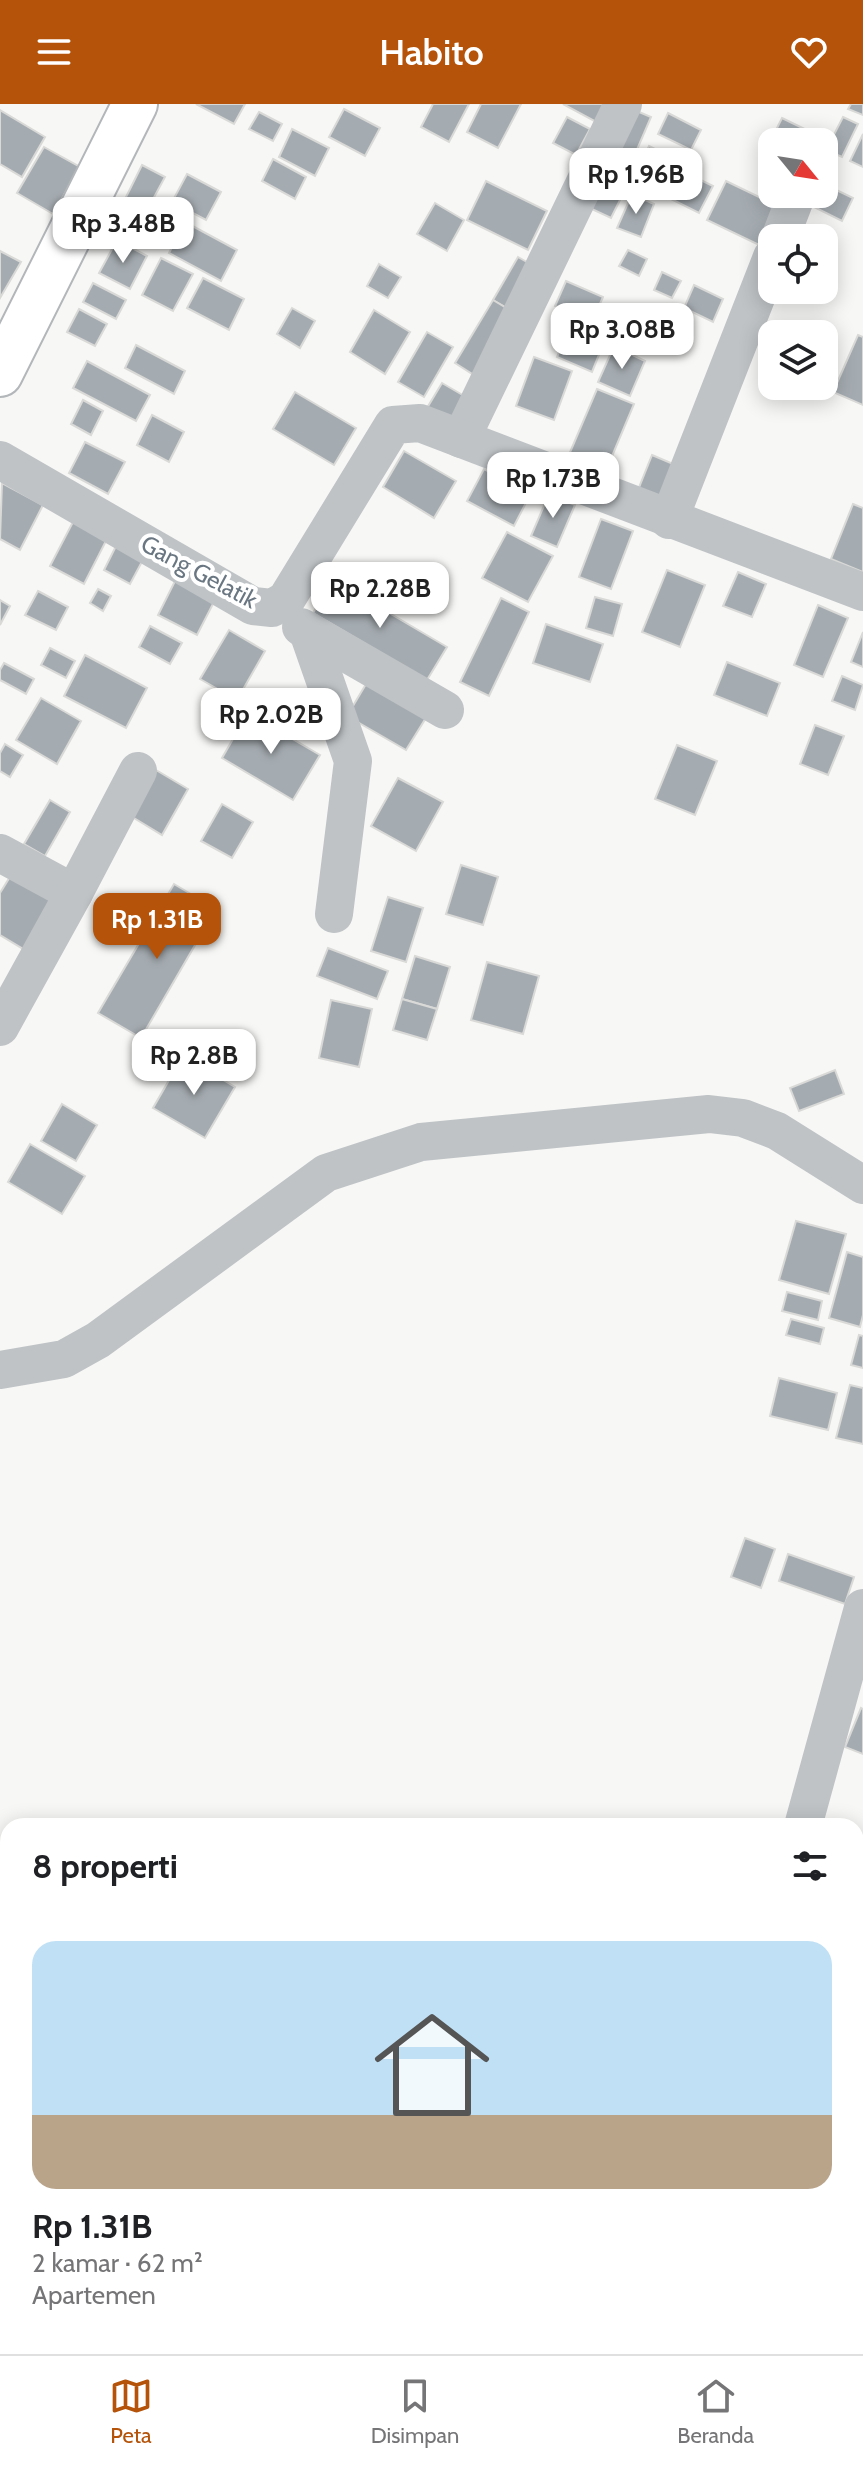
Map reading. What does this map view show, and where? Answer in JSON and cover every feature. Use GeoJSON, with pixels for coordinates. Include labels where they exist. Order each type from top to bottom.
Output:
{"type":"FeatureCollection","features":[{"type":"Feature","properties":{"kind":"main road"},"geometry":{"type":"LineString","coordinates":[[0,374],[135,104]]}},
{"type":"Feature","properties":{"kind":"street"},"geometry":{"type":"LineString","coordinates":[[461,439],[623,104]]}},
{"type":"Feature","properties":{"kind":"street"},"geometry":{"type":"LineString","coordinates":[[669,520],[758,293]]}},
{"type":"Feature","properties":{"kind":"street","name":"Gang Gelatik"},"geometry":{"type":"LineString","coordinates":[[0,460],[253,606],[272,608],[286,600],[393,425],[420,423],[863,592]]}},
{"type":"Feature","properties":{"kind":"street"},"geometry":{"type":"LineString","coordinates":[[272,608],[445,710]]}},
{"type":"Feature","properties":{"kind":"street"},"geometry":{"type":"LineString","coordinates":[[308,632],[353,761],[334,914]]}},
{"type":"Feature","properties":{"kind":"street"},"geometry":{"type":"LineString","coordinates":[[0,1027],[138,771]]}},
{"type":"Feature","properties":{"kind":"street"},"geometry":{"type":"LineString","coordinates":[[0,853],[74,893]]}},
{"type":"Feature","properties":{"kind":"street"},"geometry":{"type":"LineString","coordinates":[[0,1370],[64,1359],[98,1340],[326,1173],[421,1142],[709,1114],[743,1118],[777,1131],[863,1185]]}},
{"type":"Feature","properties":{"kind":"street"},"geometry":{"type":"LineString","coordinates":[[805,1818],[863,1608]]}},
{"type":"Feature","properties":{"kind":"building"},"geometry":{"type":"Polygon","coordinates":[[[196,104],[245,104],[234,124],[196,104]]]}},
{"type":"Feature","properties":{"kind":"building"},"geometry":{"type":"Polygon","coordinates":[[[433,104],[469,104],[449,142],[421,127],[433,104]]]}},
{"type":"Feature","properties":{"kind":"building"},"geometry":{"type":"Polygon","coordinates":[[[481,104],[521,104],[498,148],[467,132],[481,104]]]}},
{"type":"Feature","properties":{"kind":"building"},"geometry":{"type":"Polygon","coordinates":[[[563,104],[608,104],[598,123],[563,104]]]}},
{"type":"Feature","properties":{"kind":"building"},"geometry":{"type":"Polygon","coordinates":[[[851,104],[863,104],[863,115],[848,109],[851,104]]]}},
{"type":"Feature","properties":{"kind":"building"},"geometry":{"type":"Polygon","coordinates":[[[344,109],[380,128],[365,156],[329,137],[344,109]]]}},
{"type":"Feature","properties":{"kind":"building"},"geometry":{"type":"Polygon","coordinates":[[[632,109],[651,117],[633,159],[613,150],[632,109]]]}},
{"type":"Feature","properties":{"kind":"building"},"geometry":{"type":"Polygon","coordinates":[[[0,110],[45,137],[22,177],[0,164],[0,110]]]}},
{"type":"Feature","properties":{"kind":"building"},"geometry":{"type":"Polygon","coordinates":[[[259,112],[282,124],[273,141],[249,129],[259,112]]]}},
{"type":"Feature","properties":{"kind":"building"},"geometry":{"type":"Polygon","coordinates":[[[668,113],[701,130],[691,150],[658,134],[668,113]]]}},
{"type":"Feature","properties":{"kind":"building"},"geometry":{"type":"Polygon","coordinates":[[[567,117],[590,129],[576,155],[553,143],[567,117]]]}},
{"type":"Feature","properties":{"kind":"building"},"geometry":{"type":"Polygon","coordinates":[[[843,117],[858,124],[842,157],[838,155],[837,128],[843,117]]]}},
{"type":"Feature","properties":{"kind":"building"},"geometry":{"type":"Polygon","coordinates":[[[782,118],[803,128],[777,128],[782,118]]]}},
{"type":"Feature","properties":{"kind":"building"},"geometry":{"type":"Polygon","coordinates":[[[292,129],[329,148],[315,176],[279,157],[292,129]]]}},
{"type":"Feature","properties":{"kind":"building"},"geometry":{"type":"Polygon","coordinates":[[[863,134],[863,167],[850,161],[863,134]]]}},
{"type":"Feature","properties":{"kind":"building"},"geometry":{"type":"Polygon","coordinates":[[[649,146],[674,159],[662,182],[637,170],[649,146]]]}},
{"type":"Feature","properties":{"kind":"building"},"geometry":{"type":"Polygon","coordinates":[[[44,147],[80,167],[53,214],[17,193],[44,147]]]}},
{"type":"Feature","properties":{"kind":"building"},"geometry":{"type":"Polygon","coordinates":[[[273,159],[306,177],[295,199],[262,181],[273,159]]]}},
{"type":"Feature","properties":{"kind":"building"},"geometry":{"type":"Polygon","coordinates":[[[142,165],[165,177],[145,214],[123,203],[142,165]]]}},
{"type":"Feature","properties":{"kind":"building"},"geometry":{"type":"Polygon","coordinates":[[[682,171],[713,186],[699,213],[669,198],[682,171]]]}},
{"type":"Feature","properties":{"kind":"building"},"geometry":{"type":"Polygon","coordinates":[[[597,172],[627,186],[611,218],[581,204],[597,172]]]}},
{"type":"Feature","properties":{"kind":"building"},"geometry":{"type":"Polygon","coordinates":[[[187,174],[221,192],[206,220],[172,202],[187,174]]]}},
{"type":"Feature","properties":{"kind":"building"},"geometry":{"type":"Polygon","coordinates":[[[486,181],[547,211],[528,250],[467,220],[486,181]]]}},
{"type":"Feature","properties":{"kind":"building"},"geometry":{"type":"Polygon","coordinates":[[[726,181],[758,196],[758,208],[777,208],[769,224],[758,224],[758,245],[707,220],[726,181]]]}},
{"type":"Feature","properties":{"kind":"building"},"geometry":{"type":"Polygon","coordinates":[[[838,191],[853,198],[842,221],[816,208],[838,208],[838,191]]]}},
{"type":"Feature","properties":{"kind":"building"},"geometry":{"type":"Polygon","coordinates":[[[632,194],[654,204],[641,237],[617,228],[632,194]]]}},
{"type":"Feature","properties":{"kind":"building"},"geometry":{"type":"Polygon","coordinates":[[[435,203],[464,220],[447,251],[417,234],[435,203]]]}},
{"type":"Feature","properties":{"kind":"building"},"geometry":{"type":"Polygon","coordinates":[[[185,222],[237,250],[221,281],[169,253],[185,222]]]}},
{"type":"Feature","properties":{"kind":"building"},"geometry":{"type":"Polygon","coordinates":[[[117,240],[147,256],[130,289],[99,273],[117,240]]]}},
{"type":"Feature","properties":{"kind":"building"},"geometry":{"type":"Polygon","coordinates":[[[628,250],[647,259],[639,276],[619,266],[628,250]]]}},
{"type":"Feature","properties":{"kind":"building"},"geometry":{"type":"Polygon","coordinates":[[[0,251],[21,262],[0,298],[0,251]]]}},
{"type":"Feature","properties":{"kind":"building"},"geometry":{"type":"Polygon","coordinates":[[[518,257],[541,270],[515,313],[493,300],[518,257]]]}},
{"type":"Feature","properties":{"kind":"building"},"geometry":{"type":"Polygon","coordinates":[[[161,258],[193,274],[173,311],[142,295],[161,258]]]}},
{"type":"Feature","properties":{"kind":"building"},"geometry":{"type":"Polygon","coordinates":[[[379,264],[401,277],[388,298],[367,286],[379,264]]]}},
{"type":"Feature","properties":{"kind":"building"},"geometry":{"type":"Polygon","coordinates":[[[662,272],[681,281],[672,298],[654,290],[662,272]]]}},
{"type":"Feature","properties":{"kind":"building"},"geometry":{"type":"Polygon","coordinates":[[[203,278],[244,299],[229,330],[187,308],[203,278]]]}},
{"type":"Feature","properties":{"kind":"building"},"geometry":{"type":"Polygon","coordinates":[[[566,281],[603,297],[592,322],[555,306],[566,281]]]}},
{"type":"Feature","properties":{"kind":"building"},"geometry":{"type":"Polygon","coordinates":[[[93,283],[126,300],[116,319],[83,302],[93,283]]]}},
{"type":"Feature","properties":{"kind":"building"},"geometry":{"type":"Polygon","coordinates":[[[694,285],[723,299],[713,322],[684,308],[694,285]]]}},
{"type":"Feature","properties":{"kind":"building"},"geometry":{"type":"Polygon","coordinates":[[[493,300],[515,313],[477,377],[455,363],[493,300]]]}},
{"type":"Feature","properties":{"kind":"building"},"geometry":{"type":"Polygon","coordinates":[[[292,308],[315,321],[300,348],[277,334],[292,308]]]}},
{"type":"Feature","properties":{"kind":"building"},"geometry":{"type":"Polygon","coordinates":[[[79,309],[107,324],[95,346],[67,332],[79,309]]]}},
{"type":"Feature","properties":{"kind":"building"},"geometry":{"type":"Polygon","coordinates":[[[374,310],[410,332],[385,374],[350,352],[374,310]]]}},
{"type":"Feature","properties":{"kind":"building"},"geometry":{"type":"Polygon","coordinates":[[[570,326],[605,340],[592,372],[557,357],[570,326]]]}},
{"type":"Feature","properties":{"kind":"building"},"geometry":{"type":"Polygon","coordinates":[[[427,332],[453,347],[424,397],[398,382],[427,332]]]}},
{"type":"Feature","properties":{"kind":"building"},"geometry":{"type":"Polygon","coordinates":[[[858,335],[863,337],[863,405],[838,394],[838,381],[858,335]]]}},
{"type":"Feature","properties":{"kind":"building"},"geometry":{"type":"Polygon","coordinates":[[[136,345],[185,371],[174,394],[125,368],[136,345]]]}},
{"type":"Feature","properties":{"kind":"building"},"geometry":{"type":"Polygon","coordinates":[[[614,346],[645,361],[630,396],[598,382],[614,346]]]}},
{"type":"Feature","properties":{"kind":"building"},"geometry":{"type":"Polygon","coordinates":[[[534,357],[572,371],[554,420],[516,406],[534,357]]]}},
{"type":"Feature","properties":{"kind":"building"},"geometry":{"type":"Polygon","coordinates":[[[87,361],[150,395],[136,421],[73,388],[87,361]]]}},
{"type":"Feature","properties":{"kind":"building"},"geometry":{"type":"Polygon","coordinates":[[[442,383],[466,397],[451,422],[427,408],[442,383]]]}},
{"type":"Feature","properties":{"kind":"building"},"geometry":{"type":"Polygon","coordinates":[[[597,389],[634,404],[602,480],[565,464],[597,389]]]}},
{"type":"Feature","properties":{"kind":"building"},"geometry":{"type":"Polygon","coordinates":[[[295,392],[356,428],[334,465],[273,429],[295,392]]]}},
{"type":"Feature","properties":{"kind":"building"},"geometry":{"type":"Polygon","coordinates":[[[83,400],[103,411],[91,435],[71,424],[83,400]]]}},
{"type":"Feature","properties":{"kind":"building"},"geometry":{"type":"Polygon","coordinates":[[[152,415],[184,432],[169,462],[137,445],[152,415]]]}},
{"type":"Feature","properties":{"kind":"building"},"geometry":{"type":"Polygon","coordinates":[[[85,442],[125,462],[108,494],[69,473],[85,442]]]}},
{"type":"Feature","properties":{"kind":"building"},"geometry":{"type":"Polygon","coordinates":[[[404,451],[456,481],[434,518],[383,487],[404,451]]]}},
{"type":"Feature","properties":{"kind":"building"},"geometry":{"type":"Polygon","coordinates":[[[652,455],[678,466],[660,511],[634,500],[652,455]]]}},
{"type":"Feature","properties":{"kind":"building"},"geometry":{"type":"Polygon","coordinates":[[[484,469],[531,493],[514,526],[467,501],[484,469]]]}},
{"type":"Feature","properties":{"kind":"building"},"geometry":{"type":"Polygon","coordinates":[[[2,483],[43,505],[20,550],[0,539],[2,483]]]}},
{"type":"Feature","properties":{"kind":"building"},"geometry":{"type":"Polygon","coordinates":[[[549,494],[575,505],[557,547],[531,536],[549,494]]]}},
{"type":"Feature","properties":{"kind":"building"},"geometry":{"type":"Polygon","coordinates":[[[853,504],[863,508],[863,572],[831,559],[853,504]]]}},
{"type":"Feature","properties":{"kind":"building"},"geometry":{"type":"Polygon","coordinates":[[[601,519],[633,531],[611,589],[579,577],[601,519]]]}},
{"type":"Feature","properties":{"kind":"building"},"geometry":{"type":"Polygon","coordinates":[[[74,520],[108,537],[84,584],[50,566],[74,520]]]}},
{"type":"Feature","properties":{"kind":"building"},"geometry":{"type":"Polygon","coordinates":[[[507,532],[553,556],[528,602],[482,578],[507,532]]]}},
{"type":"Feature","properties":{"kind":"building"},"geometry":{"type":"Polygon","coordinates":[[[117,544],[144,558],[130,584],[104,570],[117,544]]]}},
{"type":"Feature","properties":{"kind":"building"},"geometry":{"type":"Polygon","coordinates":[[[667,570],[705,585],[680,647],[642,632],[667,570]]]}},
{"type":"Feature","properties":{"kind":"building"},"geometry":{"type":"Polygon","coordinates":[[[738,572],[766,584],[752,617],[723,606],[738,572]]]}},
{"type":"Feature","properties":{"kind":"building"},"geometry":{"type":"Polygon","coordinates":[[[176,579],[215,600],[197,635],[158,615],[176,579]]]}},
{"type":"Feature","properties":{"kind":"building"},"geometry":{"type":"Polygon","coordinates":[[[333,580],[447,647],[427,680],[313,613],[333,580]]]}},
{"type":"Feature","properties":{"kind":"building"},"geometry":{"type":"Polygon","coordinates":[[[98,589],[111,596],[103,611],[90,603],[98,589]]]}},
{"type":"Feature","properties":{"kind":"building"},"geometry":{"type":"Polygon","coordinates":[[[38,591],[68,607],[56,630],[25,615],[38,591]]]}},
{"type":"Feature","properties":{"kind":"building"},"geometry":{"type":"Polygon","coordinates":[[[595,597],[622,604],[613,636],[586,628],[595,597]]]}},
{"type":"Feature","properties":{"kind":"building"},"geometry":{"type":"Polygon","coordinates":[[[501,598],[529,612],[489,696],[460,682],[501,598]]]}},
{"type":"Feature","properties":{"kind":"building"},"geometry":{"type":"Polygon","coordinates":[[[0,600],[10,606],[0,625],[0,600]]]}},
{"type":"Feature","properties":{"kind":"building"},"geometry":{"type":"Polygon","coordinates":[[[818,605],[848,618],[823,677],[794,665],[818,605]]]}},
{"type":"Feature","properties":{"kind":"building"},"geometry":{"type":"Polygon","coordinates":[[[546,624],[603,644],[590,682],[533,663],[546,624]]]}},
{"type":"Feature","properties":{"kind":"building"},"geometry":{"type":"Polygon","coordinates":[[[150,626],[182,643],[170,664],[139,647],[150,626]]]}},
{"type":"Feature","properties":{"kind":"building"},"geometry":{"type":"Polygon","coordinates":[[[229,630],[265,651],[237,700],[200,679],[229,630]]]}},
{"type":"Feature","properties":{"kind":"building"},"geometry":{"type":"Polygon","coordinates":[[[863,632],[863,667],[851,662],[863,632]]]}},
{"type":"Feature","properties":{"kind":"building"},"geometry":{"type":"Polygon","coordinates":[[[50,648],[75,661],[66,678],[41,665],[50,648]]]}},
{"type":"Feature","properties":{"kind":"building"},"geometry":{"type":"Polygon","coordinates":[[[85,655],[147,688],[126,728],[64,696],[85,655]]]}},
{"type":"Feature","properties":{"kind":"building"},"geometry":{"type":"Polygon","coordinates":[[[727,662],[780,683],[767,716],[714,695],[727,662]]]}},
{"type":"Feature","properties":{"kind":"building"},"geometry":{"type":"Polygon","coordinates":[[[4,663],[34,679],[26,694],[0,680],[4,663]]]}},
{"type":"Feature","properties":{"kind":"building"},"geometry":{"type":"Polygon","coordinates":[[[842,676],[863,685],[855,710],[832,701],[842,676]]]}},
{"type":"Feature","properties":{"kind":"building"},"geometry":{"type":"Polygon","coordinates":[[[369,679],[429,713],[406,750],[347,716],[369,679]]]}},
{"type":"Feature","properties":{"kind":"building"},"geometry":{"type":"Polygon","coordinates":[[[41,698],[81,721],[57,764],[16,740],[41,698]]]}},
{"type":"Feature","properties":{"kind":"building"},"geometry":{"type":"Polygon","coordinates":[[[248,713],[320,755],[293,800],[222,758],[248,713]]]}},
{"type":"Feature","properties":{"kind":"building"},"geometry":{"type":"Polygon","coordinates":[[[815,725],[844,736],[828,775],[800,764],[815,725]]]}},
{"type":"Feature","properties":{"kind":"building"},"geometry":{"type":"Polygon","coordinates":[[[5,744],[23,755],[10,777],[0,771],[0,753],[5,744]]]}},
{"type":"Feature","properties":{"kind":"building"},"geometry":{"type":"Polygon","coordinates":[[[677,745],[717,761],[695,815],[655,799],[677,745]]]}},
{"type":"Feature","properties":{"kind":"building"},"geometry":{"type":"Polygon","coordinates":[[[156,770],[188,789],[162,835],[129,815],[156,770]]]}},
{"type":"Feature","properties":{"kind":"building"},"geometry":{"type":"Polygon","coordinates":[[[398,778],[443,802],[416,851],[371,826],[398,778]]]}},
{"type":"Feature","properties":{"kind":"building"},"geometry":{"type":"Polygon","coordinates":[[[50,800],[70,812],[45,856],[24,844],[50,800]]]}},
{"type":"Feature","properties":{"kind":"building"},"geometry":{"type":"Polygon","coordinates":[[[222,804],[253,822],[232,858],[201,841],[222,804]]]}},
{"type":"Feature","properties":{"kind":"building"},"geometry":{"type":"Polygon","coordinates":[[[461,865],[498,877],[483,925],[446,914],[461,865]]]}},
{"type":"Feature","properties":{"kind":"building"},"geometry":{"type":"Polygon","coordinates":[[[13,872],[56,897],[25,950],[0,935],[0,893],[13,872]]]}},
{"type":"Feature","properties":{"kind":"building"},"geometry":{"type":"Polygon","coordinates":[[[174,884],[216,909],[141,1038],[98,1013],[174,884]]]}},
{"type":"Feature","properties":{"kind":"building"},"geometry":{"type":"Polygon","coordinates":[[[388,897],[423,908],[406,962],[371,951],[388,897]]]}},
{"type":"Feature","properties":{"kind":"building"},"geometry":{"type":"Polygon","coordinates":[[[328,948],[388,971],[377,999],[317,976],[328,948]]]}},
{"type":"Feature","properties":{"kind":"building"},"geometry":{"type":"Polygon","coordinates":[[[415,956],[450,967],[437,1009],[402,999],[415,956]]]}},
{"type":"Feature","properties":{"kind":"building"},"geometry":{"type":"Polygon","coordinates":[[[487,962],[539,976],[523,1034],[471,1020],[487,962]]]}},
{"type":"Feature","properties":{"kind":"building"},"geometry":{"type":"Polygon","coordinates":[[[402,999],[437,1009],[427,1040],[393,1030],[402,999]]]}},
{"type":"Feature","properties":{"kind":"building"},"geometry":{"type":"Polygon","coordinates":[[[331,1000],[372,1009],[359,1067],[319,1058],[331,1000]]]}},
{"type":"Feature","properties":{"kind":"building"},"geometry":{"type":"Polygon","coordinates":[[[183,1056],[235,1087],[205,1138],[153,1108],[183,1056]]]}},
{"type":"Feature","properties":{"kind":"building"},"geometry":{"type":"Polygon","coordinates":[[[835,1070],[844,1094],[799,1111],[790,1088],[835,1070]]]}},
{"type":"Feature","properties":{"kind":"building"},"geometry":{"type":"Polygon","coordinates":[[[62,1104],[97,1125],[76,1161],[41,1141],[62,1104]]]}},
{"type":"Feature","properties":{"kind":"building"},"geometry":{"type":"Polygon","coordinates":[[[30,1144],[85,1176],[62,1214],[8,1182],[30,1144]]]}},
{"type":"Feature","properties":{"kind":"building"},"geometry":{"type":"Polygon","coordinates":[[[796,1221],[846,1234],[829,1294],[779,1280],[796,1221]]]}},
{"type":"Feature","properties":{"kind":"building"},"geometry":{"type":"Polygon","coordinates":[[[847,1252],[863,1257],[863,1315],[860,1327],[829,1318],[847,1252]]]}},
{"type":"Feature","properties":{"kind":"building"},"geometry":{"type":"Polygon","coordinates":[[[787,1292],[822,1301],[818,1320],[782,1311],[787,1292]]]}},
{"type":"Feature","properties":{"kind":"building"},"geometry":{"type":"Polygon","coordinates":[[[791,1319],[824,1328],[820,1344],[786,1335],[791,1319]]]}},
{"type":"Feature","properties":{"kind":"building"},"geometry":{"type":"Polygon","coordinates":[[[859,1335],[863,1336],[863,1368],[851,1365],[859,1335]]]}},
{"type":"Feature","properties":{"kind":"building"},"geometry":{"type":"Polygon","coordinates":[[[779,1378],[837,1393],[828,1430],[770,1416],[779,1378]]]}},
{"type":"Feature","properties":{"kind":"building"},"geometry":{"type":"Polygon","coordinates":[[[850,1385],[863,1388],[863,1444],[836,1438],[850,1385]]]}},
{"type":"Feature","properties":{"kind":"building"},"geometry":{"type":"Polygon","coordinates":[[[745,1538],[775,1549],[761,1588],[731,1577],[745,1538]]]}},
{"type":"Feature","properties":{"kind":"building"},"geometry":{"type":"Polygon","coordinates":[[[788,1554],[854,1577],[845,1604],[779,1581],[788,1554]]]}},
{"type":"Feature","properties":{"kind":"building"},"geometry":{"type":"Polygon","coordinates":[[[863,1709],[863,1754],[845,1747],[863,1709]]]}}]}
